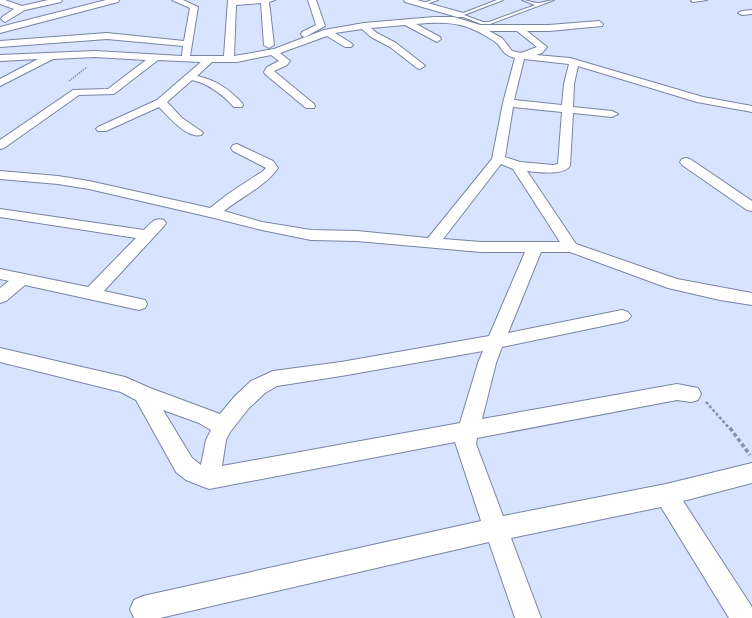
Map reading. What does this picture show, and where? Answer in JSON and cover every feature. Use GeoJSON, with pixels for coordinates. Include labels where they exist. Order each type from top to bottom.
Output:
{"type":"FeatureCollection","features":[{"type":"Feature","properties":{"kind":"street"},"geometry":{"type":"LineString","coordinates":[[1,0],[22,9]]}},
{"type":"Feature","properties":{"kind":"street"},"geometry":{"type":"LineString","coordinates":[[2,21],[92,0]]}},
{"type":"Feature","properties":{"kind":"street"},"geometry":{"type":"LineString","coordinates":[[0,30],[115,0]]}},
{"type":"Feature","properties":{"kind":"street"},"geometry":{"type":"LineString","coordinates":[[176,0],[194,7],[186,58]]}},
{"type":"Feature","properties":{"kind":"street"},"geometry":{"type":"LineString","coordinates":[[265,0],[271,48],[285,61],[284,63],[270,69],[269,72],[310,106]]}},
{"type":"Feature","properties":{"kind":"street"},"geometry":{"type":"LineString","coordinates":[[271,0],[232,1],[235,51],[271,48],[321,26],[314,0]]}},
{"type":"Feature","properties":{"kind":"street"},"geometry":{"type":"LineString","coordinates":[[408,0],[423,4],[479,28],[499,40],[509,53],[520,56],[570,61],[700,100],[752,109]]}},
{"type":"Feature","properties":{"kind":"street"},"geometry":{"type":"LineString","coordinates":[[2,21],[8,14],[22,9],[61,2]]}},
{"type":"Feature","properties":{"kind":"street"},"geometry":{"type":"LineString","coordinates":[[2,21],[61,2]]}},
{"type":"Feature","properties":{"kind":"street"},"geometry":{"type":"LineString","coordinates":[[742,13],[752,12]]}},
{"type":"Feature","properties":{"kind":"street"},"geometry":{"type":"LineString","coordinates":[[0,58],[104,54],[209,60],[237,59],[327,32],[364,26],[457,18]]}},
{"type":"Feature","properties":{"kind":"street"},"geometry":{"type":"LineString","coordinates":[[406,22],[437,39]]}},
{"type":"Feature","properties":{"kind":"street"},"geometry":{"type":"LineString","coordinates":[[479,28],[577,27],[599,24]]}},
{"type":"Feature","properties":{"kind":"street"},"geometry":{"type":"LineString","coordinates":[[364,26],[374,35],[393,45],[420,66]]}},
{"type":"Feature","properties":{"kind":"street"},"geometry":{"type":"LineString","coordinates":[[519,28],[542,47],[539,51],[520,56]]}},
{"type":"Feature","properties":{"kind":"street"},"geometry":{"type":"LineString","coordinates":[[327,32],[348,45]]}},
{"type":"Feature","properties":{"kind":"street"},"geometry":{"type":"LineString","coordinates":[[0,44],[117,36],[188,44]]}},
{"type":"Feature","properties":{"kind":"street"},"geometry":{"type":"LineString","coordinates":[[0,83],[51,56]]}},
{"type":"Feature","properties":{"kind":"street"},"geometry":{"type":"LineString","coordinates":[[432,243],[498,159],[508,102],[520,56]]}},
{"type":"Feature","properties":{"kind":"street"},"geometry":{"type":"LineString","coordinates":[[0,145],[77,92],[110,92],[156,57]]}},
{"type":"Feature","properties":{"kind":"street"},"geometry":{"type":"LineString","coordinates":[[102,129],[161,102],[209,60]]}},
{"type":"Feature","properties":{"kind":"street"},"geometry":{"type":"LineString","coordinates":[[498,159],[518,166],[554,169],[563,167],[569,84],[574,63]]}},
{"type":"Feature","properties":{"kind":"street"},"geometry":{"type":"LineString","coordinates":[[190,77],[205,80],[219,86],[228,93],[238,105]]}},
{"type":"Feature","properties":{"kind":"street"},"geometry":{"type":"LineString","coordinates":[[161,102],[178,120],[197,133]]}},
{"type":"Feature","properties":{"kind":"street"},"geometry":{"type":"LineString","coordinates":[[508,102],[612,114]]}},
{"type":"Feature","properties":{"kind":"street"},"geometry":{"type":"LineString","coordinates":[[213,213],[233,197],[268,174],[272,168],[269,164],[237,148]]}},
{"type":"Feature","properties":{"kind":"street"},"geometry":{"type":"LineString","coordinates":[[686,162],[752,207]]}},
{"type":"Feature","properties":{"kind":"street"},"geometry":{"type":"LineString","coordinates":[[518,166],[571,247]]}},
{"type":"Feature","properties":{"kind":"street"},"geometry":{"type":"LineString","coordinates":[[0,175],[58,180],[89,185],[213,213],[262,226],[311,235],[357,236],[481,247],[571,247],[674,284],[752,299]]}},
{"type":"Feature","properties":{"kind":"street"},"geometry":{"type":"LineString","coordinates":[[0,213],[148,235]]}},
{"type":"Feature","properties":{"kind":"street"},"geometry":{"type":"LineString","coordinates":[[92,293],[159,223]]}},
{"type":"Feature","properties":{"kind":"street"},"geometry":{"type":"LineString","coordinates":[[528,618],[465,444],[487,364],[535,247]]}},
{"type":"Feature","properties":{"kind":"street"},"geometry":{"type":"LineString","coordinates":[[0,274],[139,304]]}},
{"type":"Feature","properties":{"kind":"street"},"geometry":{"type":"LineString","coordinates":[[0,297],[22,279]]}},
{"type":"Feature","properties":{"kind":"street"},"geometry":{"type":"LineString","coordinates":[[209,479],[216,440],[223,426],[242,402],[258,387],[273,379],[496,342],[622,316]]}},
{"type":"Feature","properties":{"kind":"street"},"geometry":{"type":"LineString","coordinates":[[0,355],[125,386],[206,417],[223,426]]}},
{"type":"Feature","properties":{"kind":"street"},"geometry":{"type":"LineString","coordinates":[[143,394],[184,465],[194,473],[209,479],[677,392],[692,394]]}},
{"type":"Feature","properties":{"kind":"street"},"geometry":{"type":"LineString","coordinates":[[143,609],[496,529],[666,495],[752,473]]}},
{"type":"Feature","properties":{"kind":"street"},"geometry":{"type":"LineString","coordinates":[[666,495],[742,618]]}},
{"type":"Feature","properties":{"kind":"lane"},"geometry":{"type":"LineString","coordinates":[[423,4],[436,0]]}},
{"type":"Feature","properties":{"kind":"lane"},"geometry":{"type":"LineString","coordinates":[[457,18],[501,0]]}},
{"type":"Feature","properties":{"kind":"lane"},"geometry":{"type":"LineString","coordinates":[[524,0],[540,5]]}},
{"type":"Feature","properties":{"kind":"lane"},"geometry":{"type":"LineString","coordinates":[[457,18],[490,23],[552,0]]}},
{"type":"Feature","properties":{"kind":"lane"},"geometry":{"type":"LineString","coordinates":[[693,1],[705,0]]}},
{"type":"Feature","properties":{"kind":"path"},"geometry":{"type":"LineString","coordinates":[[66,84],[104,54]]}},
{"type":"Feature","properties":{"kind":"path"},"geometry":{"type":"LineString","coordinates":[[692,394],[705,401],[729,427],[752,457]]}}]}
